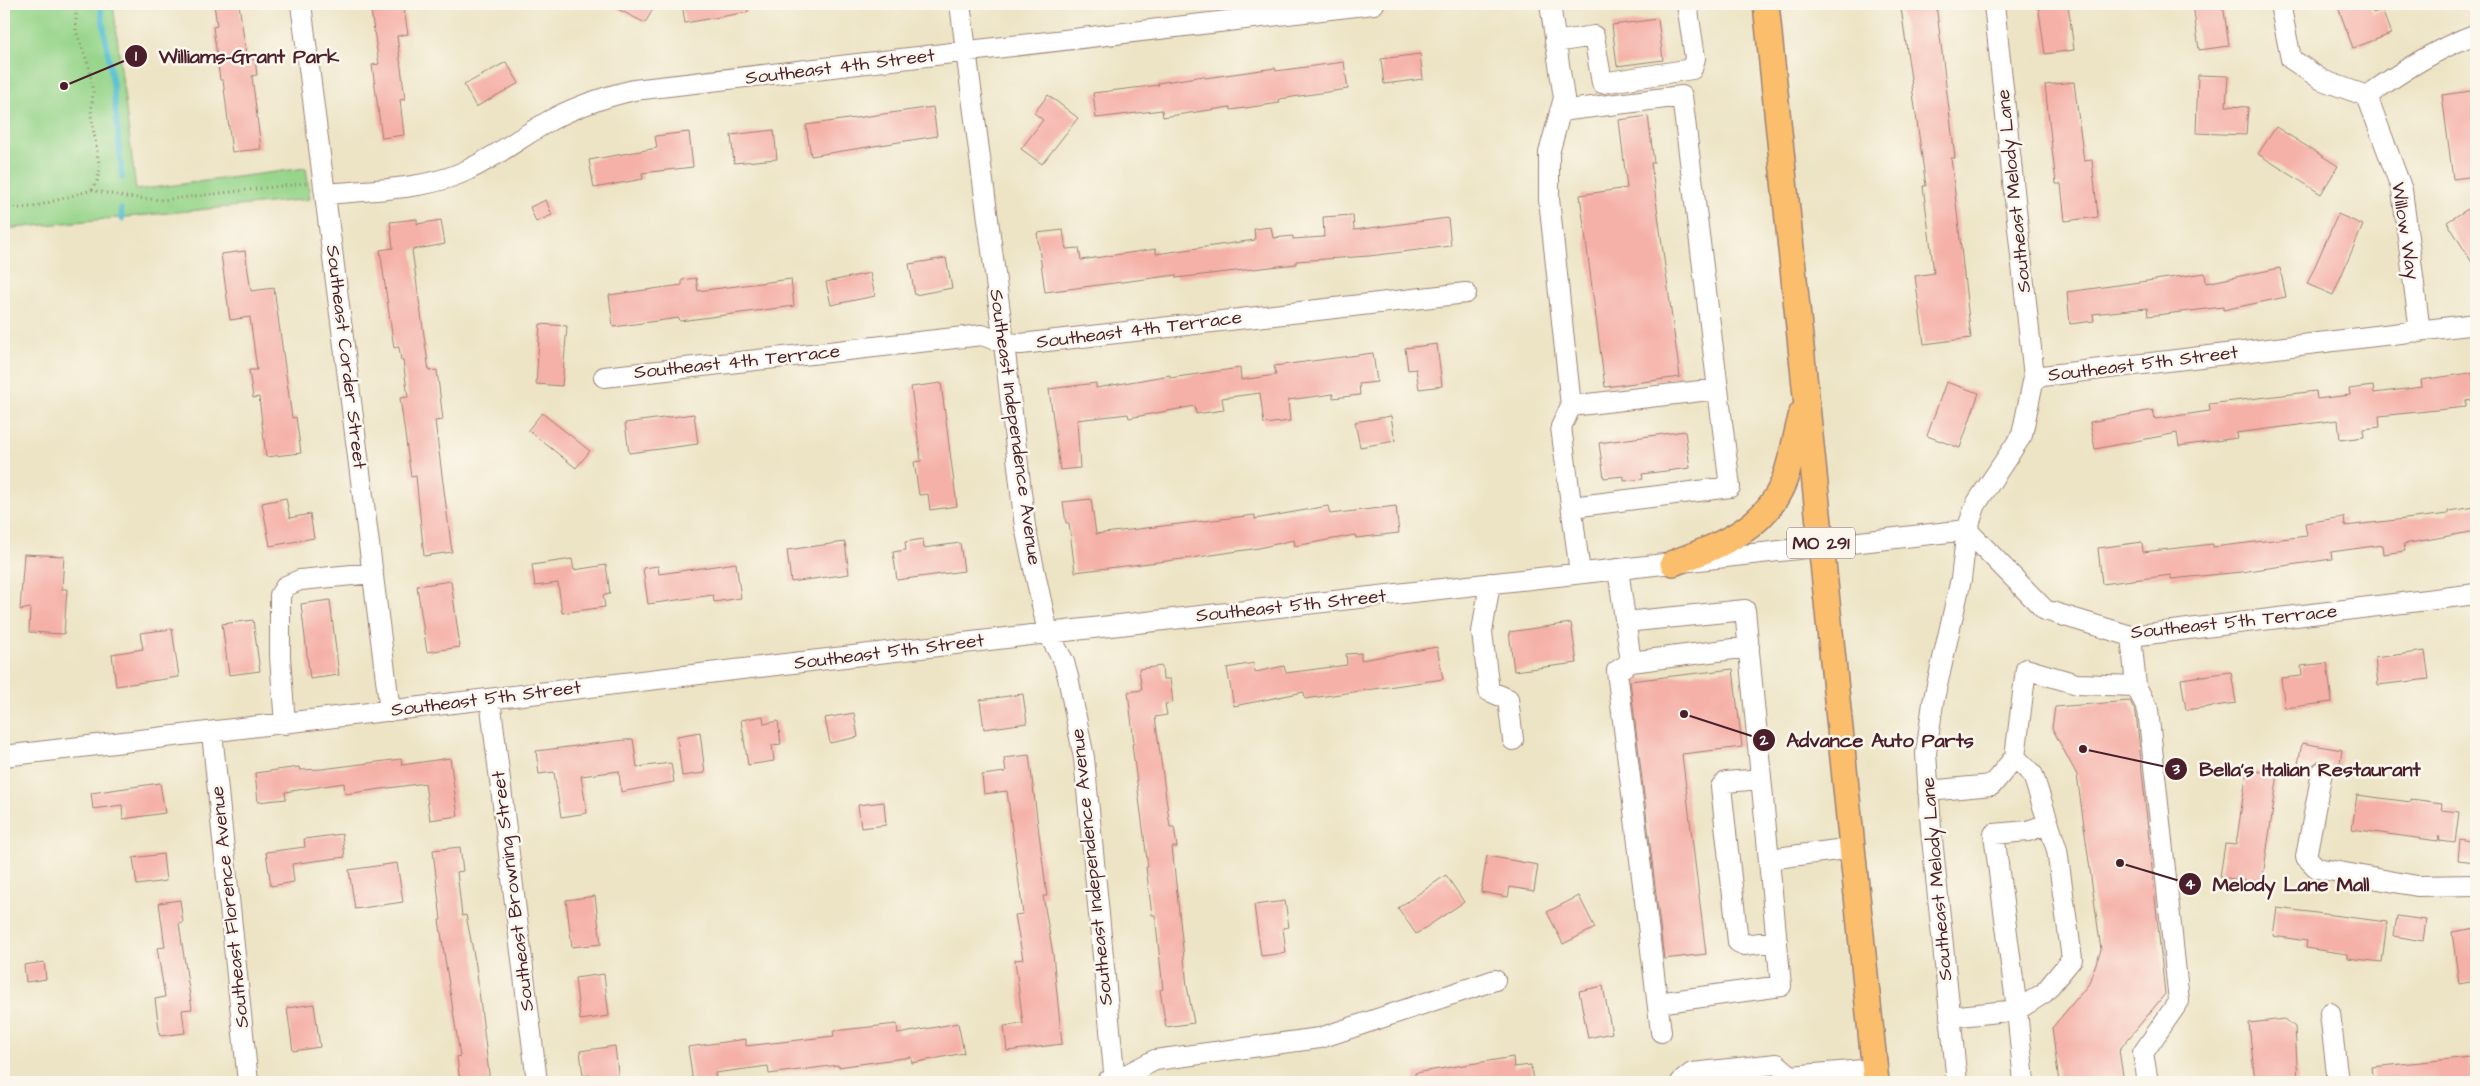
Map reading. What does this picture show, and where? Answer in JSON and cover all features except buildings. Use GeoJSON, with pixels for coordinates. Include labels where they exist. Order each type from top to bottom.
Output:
{"type":"FeatureCollection","features":[{"type":"Feature","properties":{"kind":"main road","name":"MO 291"},"geometry":{"type":"LineString","coordinates":[[1766,4],[1875,1075]]}},
{"type":"Feature","properties":{"kind":"main road"},"geometry":{"type":"LineString","coordinates":[[1673,563],[1730,539],[1746,530],[1768,510],[1784,480],[1806,399]]}},
{"type":"Feature","properties":{"kind":"street","name":"Southeast Corder Street"},"geometry":{"type":"LineString","coordinates":[[301,4],[390,710]]}},
{"type":"Feature","properties":{"kind":"street","name":"Southeast Independence Avenue"},"geometry":{"type":"LineString","coordinates":[[960,4],[1004,343],[1025,527],[1048,633],[1064,662],[1084,758],[1112,1082]]}},
{"type":"Feature","properties":{"kind":"street","name":"Southeast 4th Street"},"geometry":{"type":"LineString","coordinates":[[324,188],[426,182],[458,174],[484,162],[564,112],[582,104],[634,90],[1374,4]]}},
{"type":"Feature","properties":{"kind":"street"},"geometry":{"type":"LineString","coordinates":[[1550,4],[1564,98],[1549,153],[1549,200],[1571,406],[1561,427],[1580,573]]}},
{"type":"Feature","properties":{"kind":"street"},"geometry":{"type":"LineString","coordinates":[[1555,42],[1594,36],[1602,83],[1692,69],[1695,58],[1687,4]]}},
{"type":"Feature","properties":{"kind":"street","name":"Southeast Melody Lane"},"geometry":{"type":"LineString","coordinates":[[1994,4],[2034,377]]}},
{"type":"Feature","properties":{"kind":"street"},"geometry":{"type":"LineString","coordinates":[[2280,4],[2291,59],[2322,80],[2367,96],[2412,64],[2444,46],[2476,34]]}},
{"type":"Feature","properties":{"kind":"street"},"geometry":{"type":"LineString","coordinates":[[1560,111],[1682,96],[1730,487],[1572,507]]}},
{"type":"Feature","properties":{"kind":"street","name":"Willow Way"},"geometry":{"type":"LineString","coordinates":[[2367,96],[2402,190],[2420,332]]}},
{"type":"Feature","properties":{"kind":"street","name":"Southeast 4th Terrace"},"geometry":{"type":"LineString","coordinates":[[604,377],[982,335],[1004,343],[1021,344],[1466,293]]}},
{"type":"Feature","properties":{"kind":"street","name":"Southeast 5th Street"},"geometry":{"type":"LineString","coordinates":[[4,756],[1048,633],[1968,530],[1976,504],[2022,435],[2034,377],[2476,324]]}},
{"type":"Feature","properties":{"kind":"street"},"geometry":{"type":"LineString","coordinates":[[1571,406],[1718,389]]}},
{"type":"Feature","properties":{"kind":"street","name":"Southeast Melody Lane"},"geometry":{"type":"LineString","coordinates":[[1957,1082],[1928,791],[1926,753],[1928,730],[1961,579],[1968,530]]}},
{"type":"Feature","properties":{"kind":"street","name":"Southeast 5th Terrace"},"geometry":{"type":"LineString","coordinates":[[1968,530],[2045,610],[2131,636],[2476,594]]}},
{"type":"Feature","properties":{"kind":"street"},"geometry":{"type":"LineString","coordinates":[[1618,569],[1631,662]]}},
{"type":"Feature","properties":{"kind":"street"},"geometry":{"type":"LineString","coordinates":[[285,724],[280,657],[280,595],[286,586],[300,580],[373,572]]}},
{"type":"Feature","properties":{"kind":"street"},"geometry":{"type":"LineString","coordinates":[[1490,583],[1482,632],[1489,691],[1508,699],[1514,740]]}},
{"type":"Feature","properties":{"kind":"street"},"geometry":{"type":"LineString","coordinates":[[1625,622],[1745,610],[1781,986],[1658,1003]]}},
{"type":"Feature","properties":{"kind":"street"},"geometry":{"type":"LineString","coordinates":[[2131,636],[2136,686],[2148,710],[2180,1001],[2143,1053],[2148,1082]]}},
{"type":"Feature","properties":{"kind":"street"},"geometry":{"type":"LineString","coordinates":[[1660,1032],[1617,671],[1631,662],[1749,647]]}},
{"type":"Feature","properties":{"kind":"street"},"geometry":{"type":"LineString","coordinates":[[1928,791],[1992,785],[2014,757],[2026,669],[2077,684],[2136,686]]}},
{"type":"Feature","properties":{"kind":"street","name":"Southeast Browning Street"},"geometry":{"type":"LineString","coordinates":[[490,699],[537,1082]]}},
{"type":"Feature","properties":{"kind":"street","name":"Southeast Florence Avenue"},"geometry":{"type":"LineString","coordinates":[[212,733],[248,1082]]}},
{"type":"Feature","properties":{"kind":"street"},"geometry":{"type":"LineString","coordinates":[[1950,1017],[2017,1010],[2044,993],[2072,959],[2057,850],[2032,775],[2014,757]]}},
{"type":"Feature","properties":{"kind":"street"},"geometry":{"type":"LineString","coordinates":[[2322,772],[2306,857],[2317,868],[2417,886],[2476,885]]}},
{"type":"Feature","properties":{"kind":"street"},"geometry":{"type":"LineString","coordinates":[[1761,779],[1726,782],[1721,786],[1738,942],[1744,945],[1777,941]]}},
{"type":"Feature","properties":{"kind":"street"},"geometry":{"type":"LineString","coordinates":[[2024,1082],[2017,1010],[1994,834],[2028,831],[2048,824]]}},
{"type":"Feature","properties":{"kind":"street"},"geometry":{"type":"LineString","coordinates":[[1769,859],[1852,848]]}},
{"type":"Feature","properties":{"kind":"street"},"geometry":{"type":"LineString","coordinates":[[1112,1082],[1155,1060],[1320,1038],[1495,980]]}},
{"type":"Feature","properties":{"kind":"street"},"geometry":{"type":"LineString","coordinates":[[2330,1013],[2338,1082]]}},
{"type":"Feature","properties":{"kind":"street"},"geometry":{"type":"LineString","coordinates":[[1681,1082],[1692,1073],[1777,1064],[1792,1079],[1875,1075]]}},
{"type":"Feature","properties":{"kind":"path"},"geometry":{"type":"LineString","coordinates":[[76,4],[76,31],[89,67],[94,92],[91,115],[100,169],[97,182],[92,190]]}},
{"type":"Feature","properties":{"kind":"path"},"geometry":{"type":"LineString","coordinates":[[4,209],[33,207],[92,190],[125,197],[164,200],[324,188]]}},
{"type":"Feature","properties":{"kind":"green space"},"geometry":{"type":"Polygon","coordinates":[[[4,4],[113,4],[136,190],[306,168],[310,199],[4,229],[4,4]]]}},
{"type":"Feature","properties":{"kind":"waterway"},"geometry":{"type":"LineString","coordinates":[[100,4],[113,84],[122,178]]}},
{"type":"Feature","properties":{"kind":"waterway"},"geometry":{"type":"LineString","coordinates":[[121,209],[122,219]]}},
{"type":"Feature","properties":{"kind":"place","name":"Williams-Grant Park"},"geometry":{"type":"Point","coordinates":[64,86]}},
{"type":"Feature","properties":{"kind":"place","name":"Advance Auto Parts"},"geometry":{"type":"Point","coordinates":[1684,714]}},
{"type":"Feature","properties":{"kind":"place","name":"Bella's Italian Restaurant"},"geometry":{"type":"Point","coordinates":[2083,749]}},
{"type":"Feature","properties":{"kind":"place","name":"Melody Lane Mall"},"geometry":{"type":"Point","coordinates":[2120,863]}}]}
